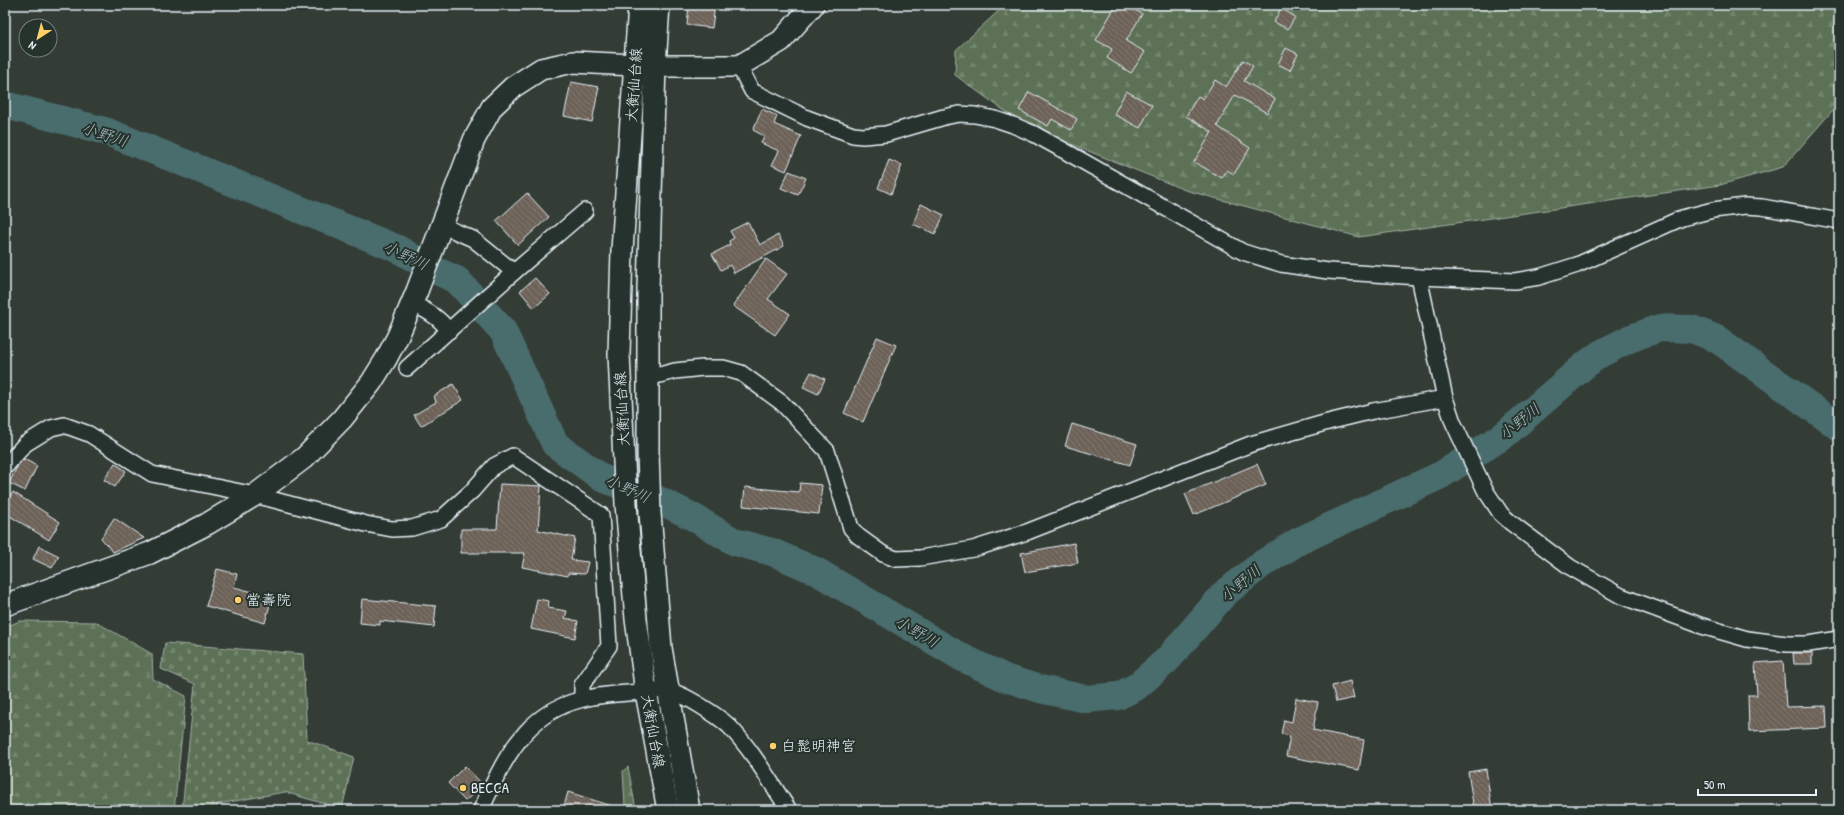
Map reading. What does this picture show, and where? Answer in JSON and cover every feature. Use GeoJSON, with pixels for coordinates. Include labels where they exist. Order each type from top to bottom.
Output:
{"type":"FeatureCollection","features":[{"type":"Feature","properties":{"kind":"main road","name":"大衡仙台線"},"geometry":{"type":"LineString","coordinates":[[639,5],[645,66],[648,289],[648,452],[650,513],[661,648],[690,810]]}},
{"type":"Feature","properties":{"kind":"main road","name":"大衡仙台線"},"geometry":{"type":"LineString","coordinates":[[659,5],[645,66],[622,250],[619,354],[626,504],[636,619],[646,692],[668,810]]}},
{"type":"Feature","properties":{"kind":"main road"},"geometry":{"type":"LineString","coordinates":[[5,605],[150,553],[207,524],[255,495],[304,458],[342,419],[366,389],[392,347],[414,297],[474,140],[492,108],[513,87],[541,69],[573,62],[645,66],[739,66],[781,41],[813,5]]}},
{"type":"Feature","properties":{"kind":"street"},"geometry":{"type":"LineString","coordinates":[[739,66],[752,91],[807,118],[834,129],[863,136],[886,134],[959,114],[995,119],[1034,134],[1219,239],[1249,254],[1281,264],[1328,271],[1508,281],[1539,277],[1577,265],[1682,218],[1731,208],[1762,207],[1839,221]]}},
{"type":"Feature","properties":{"kind":"street"},"geometry":{"type":"LineString","coordinates":[[408,368],[585,211]]}},
{"type":"Feature","properties":{"kind":"street"},"geometry":{"type":"LineString","coordinates":[[438,231],[473,239],[510,277]]}},
{"type":"Feature","properties":{"kind":"street"},"geometry":{"type":"LineString","coordinates":[[1418,277],[1445,398],[1457,433],[1479,478],[1494,504],[1510,522],[1570,567],[1621,596],[1702,626],[1747,639],[1787,644],[1809,644],[1839,639]]}},
{"type":"Feature","properties":{"kind":"street"},"geometry":{"type":"LineString","coordinates":[[414,297],[426,310],[442,321],[449,331]]}},
{"type":"Feature","properties":{"kind":"street"},"geometry":{"type":"LineString","coordinates":[[648,378],[675,371],[703,368],[723,368],[741,373],[782,403],[827,451],[851,528],[858,536],[883,554],[896,559],[920,558],[973,549],[1027,532],[1251,444],[1373,411],[1445,398]]}},
{"type":"Feature","properties":{"kind":"street"},"geometry":{"type":"LineString","coordinates":[[5,467],[25,444],[51,428],[64,425],[89,434],[152,474],[255,495],[366,524],[392,529],[412,528],[441,519],[472,491],[494,466],[513,456],[601,516],[609,646],[582,686],[582,698]]}},
{"type":"Feature","properties":{"kind":"street"},"geometry":{"type":"LineString","coordinates":[[481,810],[505,757],[526,731],[552,709],[582,698],[617,693],[669,691],[696,703],[728,726],[749,751],[789,810]]}},
{"type":"Feature","properties":{"kind":"green space"},"geometry":{"type":"Polygon","coordinates":[[[1005,5],[1839,5],[1839,103],[1783,167],[1720,185],[1359,237],[1185,190],[1024,125],[955,75],[956,50],[1005,5]]]}},
{"type":"Feature","properties":{"kind":"green space"},"geometry":{"type":"Polygon","coordinates":[[[20,621],[96,622],[152,654],[153,679],[186,696],[174,810],[5,810],[5,627],[20,621]]]}},
{"type":"Feature","properties":{"kind":"green space"},"geometry":{"type":"Polygon","coordinates":[[[165,643],[303,654],[307,740],[354,757],[342,809],[285,792],[218,804],[215,810],[182,810],[195,684],[161,669],[165,643]]]}},
{"type":"Feature","properties":{"kind":"green space"},"geometry":{"type":"Polygon","coordinates":[[[628,767],[636,810],[619,810],[620,806],[625,806],[623,771],[628,767]]]}},
{"type":"Feature","properties":{"kind":"building"},"geometry":{"type":"Polygon","coordinates":[[[689,5],[715,5],[712,28],[687,25],[689,5]]]}},
{"type":"Feature","properties":{"kind":"building"},"geometry":{"type":"Polygon","coordinates":[[[1116,5],[1126,5],[1142,14],[1126,41],[1145,52],[1131,73],[1107,58],[1112,49],[1096,40],[1116,5]]]}},
{"type":"Feature","properties":{"kind":"building"},"geometry":{"type":"Polygon","coordinates":[[[1281,8],[1295,17],[1288,29],[1274,22],[1281,8]]]}},
{"type":"Feature","properties":{"kind":"building"},"geometry":{"type":"Polygon","coordinates":[[[1286,48],[1298,54],[1290,70],[1278,64],[1286,48]]]}},
{"type":"Feature","properties":{"kind":"building"},"geometry":{"type":"Polygon","coordinates":[[[1243,60],[1253,66],[1244,81],[1275,99],[1267,113],[1235,95],[1217,126],[1250,148],[1234,174],[1227,170],[1222,178],[1194,162],[1212,132],[1186,116],[1198,96],[1203,99],[1215,80],[1226,87],[1243,60]]]}},
{"type":"Feature","properties":{"kind":"building"},"geometry":{"type":"Polygon","coordinates":[[[571,82],[599,87],[592,122],[564,116],[571,82]]]}},
{"type":"Feature","properties":{"kind":"building"},"geometry":{"type":"Polygon","coordinates":[[[1126,91],[1152,105],[1140,128],[1114,114],[1126,91]]]}},
{"type":"Feature","properties":{"kind":"building"},"geometry":{"type":"Polygon","coordinates":[[[1029,92],[1077,119],[1071,130],[1052,119],[1048,126],[1019,110],[1029,92]]]}},
{"type":"Feature","properties":{"kind":"building"},"geometry":{"type":"Polygon","coordinates":[[[762,109],[777,116],[774,124],[801,136],[786,171],[772,165],[779,151],[761,143],[764,136],[753,130],[762,109]]]}},
{"type":"Feature","properties":{"kind":"building"},"geometry":{"type":"Polygon","coordinates":[[[889,160],[902,165],[891,194],[878,188],[889,160]]]}},
{"type":"Feature","properties":{"kind":"building"},"geometry":{"type":"Polygon","coordinates":[[[789,171],[806,178],[798,195],[781,188],[789,171]]]}},
{"type":"Feature","properties":{"kind":"building"},"geometry":{"type":"Polygon","coordinates":[[[527,193],[549,217],[518,245],[496,221],[527,193]]]}},
{"type":"Feature","properties":{"kind":"building"},"geometry":{"type":"Polygon","coordinates":[[[921,204],[944,215],[935,234],[913,224],[921,204]]]}},
{"type":"Feature","properties":{"kind":"building"},"geometry":{"type":"Polygon","coordinates":[[[748,222],[760,245],[778,235],[784,246],[734,273],[730,265],[721,270],[712,254],[730,245],[729,241],[734,238],[730,231],[748,222]]]}},
{"type":"Feature","properties":{"kind":"building"},"geometry":{"type":"Polygon","coordinates":[[[766,259],[787,274],[768,299],[790,314],[775,335],[733,306],[766,259]]]}},
{"type":"Feature","properties":{"kind":"building"},"geometry":{"type":"Polygon","coordinates":[[[535,278],[550,294],[534,308],[520,291],[535,278]]]}},
{"type":"Feature","properties":{"kind":"building"},"geometry":{"type":"Polygon","coordinates":[[[877,337],[896,345],[863,422],[844,413],[877,337]]]}},
{"type":"Feature","properties":{"kind":"building"},"geometry":{"type":"Polygon","coordinates":[[[811,372],[825,379],[818,394],[803,387],[811,372]]]}},
{"type":"Feature","properties":{"kind":"building"},"geometry":{"type":"Polygon","coordinates":[[[453,384],[463,400],[421,426],[414,415],[436,402],[434,396],[453,384]]]}},
{"type":"Feature","properties":{"kind":"building"},"geometry":{"type":"Polygon","coordinates":[[[1072,424],[1137,444],[1130,465],[1065,446],[1072,424]]]}},
{"type":"Feature","properties":{"kind":"building"},"geometry":{"type":"Polygon","coordinates":[[[24,459],[37,466],[25,491],[9,483],[18,465],[24,459]]]}},
{"type":"Feature","properties":{"kind":"building"},"geometry":{"type":"Polygon","coordinates":[[[115,463],[126,471],[115,487],[104,480],[115,463]]]}},
{"type":"Feature","properties":{"kind":"building"},"geometry":{"type":"Polygon","coordinates":[[[1257,464],[1266,485],[1194,515],[1185,494],[1257,464]]]}},
{"type":"Feature","properties":{"kind":"building"},"geometry":{"type":"Polygon","coordinates":[[[800,483],[822,485],[819,514],[743,506],[745,487],[799,492],[800,483]]]}},
{"type":"Feature","properties":{"kind":"building"},"geometry":{"type":"Polygon","coordinates":[[[500,484],[541,486],[538,530],[575,538],[571,560],[588,562],[585,574],[568,573],[568,576],[522,567],[525,553],[461,553],[461,529],[497,529],[500,484]]]}},
{"type":"Feature","properties":{"kind":"building"},"geometry":{"type":"Polygon","coordinates":[[[13,492],[60,522],[49,540],[5,513],[5,503],[13,492]]]}},
{"type":"Feature","properties":{"kind":"building"},"geometry":{"type":"Polygon","coordinates":[[[114,518],[144,538],[113,552],[101,538],[114,518]]]}},
{"type":"Feature","properties":{"kind":"building"},"geometry":{"type":"Polygon","coordinates":[[[1074,543],[1078,563],[1025,572],[1021,553],[1074,543]]]}},
{"type":"Feature","properties":{"kind":"building"},"geometry":{"type":"Polygon","coordinates":[[[39,546],[59,556],[52,568],[33,559],[39,546]]]}},
{"type":"Feature","properties":{"kind":"building"},"geometry":{"type":"Polygon","coordinates":[[[217,569],[237,574],[234,587],[272,597],[265,623],[206,606],[217,569]]]}},
{"type":"Feature","properties":{"kind":"building"},"geometry":{"type":"Polygon","coordinates":[[[362,599],[436,606],[434,627],[380,621],[380,625],[360,623],[362,599]]]}},
{"type":"Feature","properties":{"kind":"building"},"geometry":{"type":"Polygon","coordinates":[[[537,599],[549,601],[548,608],[567,611],[565,618],[578,621],[575,638],[531,629],[537,599]]]}},
{"type":"Feature","properties":{"kind":"building"},"geometry":{"type":"Polygon","coordinates":[[[1793,653],[1812,653],[1812,664],[1794,664],[1793,653]]]}},
{"type":"Feature","properties":{"kind":"building"},"geometry":{"type":"Polygon","coordinates":[[[1783,661],[1786,707],[1826,706],[1827,728],[1749,731],[1748,695],[1757,695],[1755,663],[1783,661]]]}},
{"type":"Feature","properties":{"kind":"building"},"geometry":{"type":"Polygon","coordinates":[[[1350,681],[1354,698],[1336,702],[1332,686],[1350,681]]]}},
{"type":"Feature","properties":{"kind":"building"},"geometry":{"type":"Polygon","coordinates":[[[1296,698],[1318,702],[1313,730],[1364,740],[1359,770],[1286,756],[1290,736],[1281,734],[1284,720],[1292,722],[1296,698]]]}},
{"type":"Feature","properties":{"kind":"building"},"geometry":{"type":"Polygon","coordinates":[[[465,766],[483,785],[465,801],[448,783],[465,766]]]}},
{"type":"Feature","properties":{"kind":"building"},"geometry":{"type":"Polygon","coordinates":[[[1486,769],[1492,810],[1474,810],[1468,772],[1486,769]]]}},
{"type":"Feature","properties":{"kind":"building"},"geometry":{"type":"Polygon","coordinates":[[[568,792],[615,807],[614,810],[563,810],[568,792]]]}},
{"type":"Feature","properties":{"kind":"waterway","name":"小野川"},"geometry":{"type":"LineString","coordinates":[[5,105],[105,131],[398,249],[432,269],[457,280],[503,331],[555,444],[602,478],[661,501],[693,517],[735,542],[772,552],[816,571],[961,657],[1005,678],[1040,689],[1086,699],[1118,696],[1136,687],[1167,660],[1224,594],[1262,564],[1299,541],[1441,475],[1503,436],[1585,365],[1600,354],[1631,338],[1660,328],[1692,329],[1717,339],[1839,427]]}},
{"type":"Feature","properties":{"kind":"place","name":"當壽院"},"geometry":{"type":"Point","coordinates":[238,600]}},
{"type":"Feature","properties":{"kind":"place","name":"白髭明神宮"},"geometry":{"type":"Point","coordinates":[773,746]}},
{"type":"Feature","properties":{"kind":"place","name":"BECCA"},"geometry":{"type":"Point","coordinates":[463,788]}}]}
